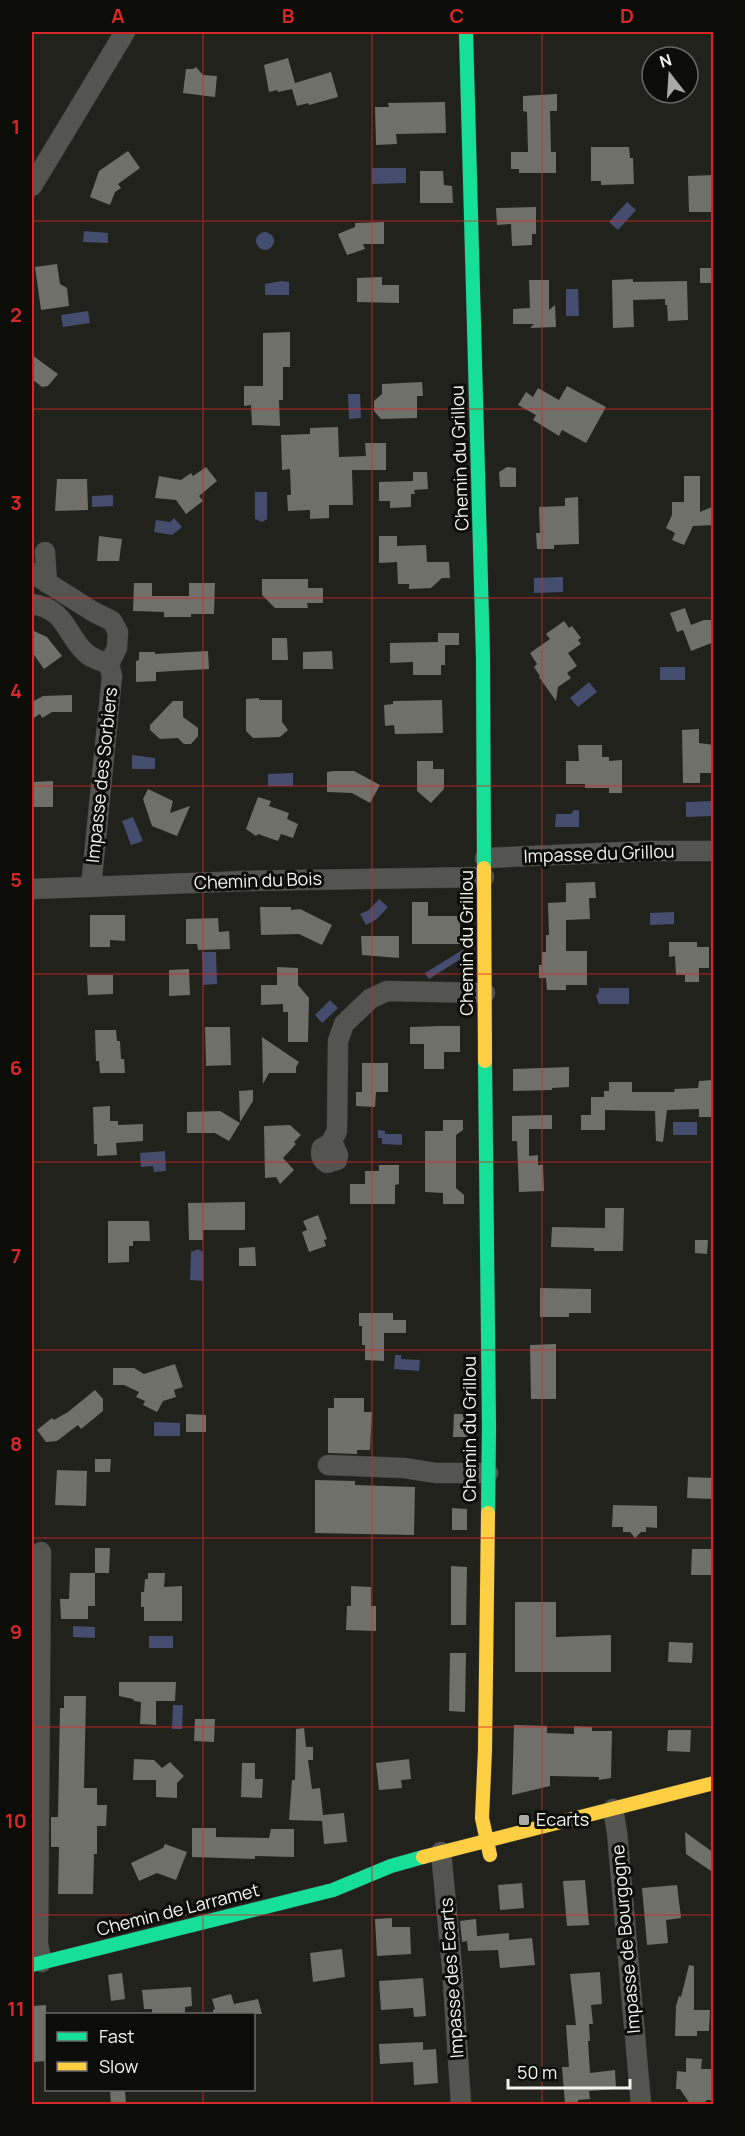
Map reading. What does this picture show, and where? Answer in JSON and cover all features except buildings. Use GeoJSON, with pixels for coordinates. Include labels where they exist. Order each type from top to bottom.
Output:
{"type":"FeatureCollection","features":[{"type":"Feature","properties":{"kind":"street"},"geometry":{"type":"LineString","coordinates":[[32,186],[125,32]]}},
{"type":"Feature","properties":{"kind":"street","name":"Chemin du Grillou"},"geometry":{"type":"LineString","coordinates":[[466,32],[483,657],[488,1473],[483,1818],[494,1851]]}},
{"type":"Feature","properties":{"kind":"street"},"geometry":{"type":"LineString","coordinates":[[39,578],[45,552]]}},
{"type":"Feature","properties":{"kind":"street","name":"Impasse des Sorbiers"},"geometry":{"type":"LineString","coordinates":[[39,578],[112,621],[118,632],[117,648],[109,664],[112,676],[91,887]]}},
{"type":"Feature","properties":{"kind":"street","name":"Impasse des Sorbiers"},"geometry":{"type":"LineString","coordinates":[[32,604],[40,605],[57,615],[68,626],[88,656],[109,664]]}},
{"type":"Feature","properties":{"kind":"street","name":"Impasse du Grillou"},"geometry":{"type":"LineString","coordinates":[[484,867],[650,850],[714,851]]}},
{"type":"Feature","properties":{"kind":"street","name":"Chemin du Bois"},"geometry":{"type":"LineString","coordinates":[[32,889],[246,881],[484,867]]}},
{"type":"Feature","properties":{"kind":"street"},"geometry":{"type":"LineString","coordinates":[[330,1144],[337,1131],[338,1041],[344,1024],[350,1018],[370,999],[387,992],[485,993]]}},
{"type":"Feature","properties":{"kind":"street"},"geometry":{"type":"LineString","coordinates":[[328,1465],[404,1468],[436,1473],[488,1473]]}},
{"type":"Feature","properties":{"kind":"street"},"geometry":{"type":"LineString","coordinates":[[37,1963],[40,1552]]}},
{"type":"Feature","properties":{"kind":"street","name":"Chemin de Larramet"},"geometry":{"type":"LineString","coordinates":[[37,1963],[333,1890],[359,1887],[494,1851],[714,1783]]}},
{"type":"Feature","properties":{"kind":"street","name":"Chemin de Larramet"},"geometry":{"type":"LineString","coordinates":[[494,1851],[614,1815],[714,1797]]}},
{"type":"Feature","properties":{"kind":"street","name":"Impasse de Bourgogne"},"geometry":{"type":"LineString","coordinates":[[614,1815],[640,2104]]}},
{"type":"Feature","properties":{"kind":"street","name":"Chemin de Larramet"},"geometry":{"type":"LineString","coordinates":[[333,1890],[392,1866],[437,1865]]}},
{"type":"Feature","properties":{"kind":"street","name":"Impasse des Ecarts"},"geometry":{"type":"LineString","coordinates":[[437,1865],[461,2104]]}},
{"type":"Feature","properties":{"kind":"water"},"geometry":{"type":"Polygon","coordinates":[[[372,168],[406,168],[406,183],[372,184],[372,168]]]}},
{"type":"Feature","properties":{"kind":"water"},"geometry":{"type":"Polygon","coordinates":[[[627,202],[636,210],[618,230],[609,222],[627,202]]]}},
{"type":"Feature","properties":{"kind":"water"},"geometry":{"type":"Polygon","coordinates":[[[84,231],[108,233],[108,243],[83,242],[84,231]]]}},
{"type":"Feature","properties":{"kind":"water"},"geometry":{"type":"Polygon","coordinates":[[[265,232],[271,235],[274,241],[271,247],[265,250],[259,247],[256,241],[259,235],[265,232]]]}},
{"type":"Feature","properties":{"kind":"water"},"geometry":{"type":"Polygon","coordinates":[[[289,282],[289,295],[265,295],[265,284],[289,282]]]}},
{"type":"Feature","properties":{"kind":"water"},"geometry":{"type":"Polygon","coordinates":[[[566,289],[578,289],[579,316],[566,316],[566,289]]]}},
{"type":"Feature","properties":{"kind":"water"},"geometry":{"type":"Polygon","coordinates":[[[88,311],[90,323],[63,327],[61,315],[88,311]]]}},
{"type":"Feature","properties":{"kind":"water"},"geometry":{"type":"Polygon","coordinates":[[[348,394],[360,394],[361,418],[349,419],[348,394]]]}},
{"type":"Feature","properties":{"kind":"water"},"geometry":{"type":"Polygon","coordinates":[[[255,492],[267,492],[267,519],[262,522],[255,519],[255,492]]]}},
{"type":"Feature","properties":{"kind":"water"},"geometry":{"type":"Polygon","coordinates":[[[113,495],[113,506],[92,507],[92,496],[113,495]]]}},
{"type":"Feature","properties":{"kind":"water"},"geometry":{"type":"Polygon","coordinates":[[[174,518],[182,527],[172,535],[154,532],[156,520],[170,522],[174,518]]]}},
{"type":"Feature","properties":{"kind":"water"},"geometry":{"type":"Polygon","coordinates":[[[563,577],[563,592],[534,593],[534,578],[563,577]]]}},
{"type":"Feature","properties":{"kind":"water"},"geometry":{"type":"Polygon","coordinates":[[[660,667],[685,667],[685,680],[660,680],[660,667]]]}},
{"type":"Feature","properties":{"kind":"water"},"geometry":{"type":"Polygon","coordinates":[[[589,682],[597,692],[578,707],[570,698],[589,682]]]}},
{"type":"Feature","properties":{"kind":"water"},"geometry":{"type":"Polygon","coordinates":[[[132,755],[155,758],[155,769],[132,769],[132,755]]]}},
{"type":"Feature","properties":{"kind":"water"},"geometry":{"type":"Polygon","coordinates":[[[293,773],[293,786],[268,786],[268,774],[293,773]]]}},
{"type":"Feature","properties":{"kind":"water"},"geometry":{"type":"Polygon","coordinates":[[[713,801],[713,816],[686,817],[686,802],[713,801]]]}},
{"type":"Feature","properties":{"kind":"water"},"geometry":{"type":"Polygon","coordinates":[[[574,810],[579,810],[579,827],[555,827],[556,814],[571,814],[574,810]]]}},
{"type":"Feature","properties":{"kind":"water"},"geometry":{"type":"Polygon","coordinates":[[[133,817],[143,841],[131,845],[122,821],[133,817]]]}},
{"type":"Feature","properties":{"kind":"water"},"geometry":{"type":"Polygon","coordinates":[[[379,899],[388,907],[377,919],[366,925],[360,914],[369,910],[379,899]]]}},
{"type":"Feature","properties":{"kind":"water"},"geometry":{"type":"Polygon","coordinates":[[[674,912],[674,924],[650,925],[650,913],[674,912]]]}},
{"type":"Feature","properties":{"kind":"water"},"geometry":{"type":"Polygon","coordinates":[[[464,949],[467,955],[429,979],[425,973],[464,949]]]}},
{"type":"Feature","properties":{"kind":"water"},"geometry":{"type":"Polygon","coordinates":[[[202,952],[216,952],[217,984],[203,985],[202,952]]]}},
{"type":"Feature","properties":{"kind":"water"},"geometry":{"type":"Polygon","coordinates":[[[599,988],[629,988],[629,1004],[599,1004],[596,996],[599,988]]]}},
{"type":"Feature","properties":{"kind":"water"},"geometry":{"type":"Polygon","coordinates":[[[330,1000],[338,1008],[322,1023],[315,1015],[330,1000]]]}},
{"type":"Feature","properties":{"kind":"water"},"geometry":{"type":"Polygon","coordinates":[[[673,1122],[697,1122],[697,1135],[673,1135],[673,1122]]]}},
{"type":"Feature","properties":{"kind":"water"},"geometry":{"type":"Polygon","coordinates":[[[378,1130],[385,1131],[385,1134],[402,1134],[402,1145],[382,1144],[382,1138],[378,1138],[378,1130]]]}},
{"type":"Feature","properties":{"kind":"water"},"geometry":{"type":"Polygon","coordinates":[[[165,1151],[166,1171],[154,1172],[153,1166],[141,1167],[140,1153],[165,1151]]]}},
{"type":"Feature","properties":{"kind":"water"},"geometry":{"type":"Polygon","coordinates":[[[198,1249],[203,1252],[203,1281],[190,1280],[191,1252],[198,1249]]]}},
{"type":"Feature","properties":{"kind":"water"},"geometry":{"type":"Polygon","coordinates":[[[395,1355],[401,1355],[401,1359],[420,1360],[419,1371],[394,1369],[395,1355]]]}},
{"type":"Feature","properties":{"kind":"water"},"geometry":{"type":"Polygon","coordinates":[[[154,1422],[180,1423],[180,1436],[154,1436],[154,1422]]]}},
{"type":"Feature","properties":{"kind":"water"},"geometry":{"type":"Polygon","coordinates":[[[73,1626],[95,1627],[95,1638],[73,1637],[73,1626]]]}},
{"type":"Feature","properties":{"kind":"water"},"geometry":{"type":"Polygon","coordinates":[[[149,1636],[173,1636],[173,1648],[149,1648],[149,1636]]]}},
{"type":"Feature","properties":{"kind":"water"},"geometry":{"type":"Polygon","coordinates":[[[173,1705],[183,1705],[182,1729],[172,1729],[173,1705]]]}},
{"type":"Feature","properties":{"kind":"traffic: fast"},"geometry":{"type":"LineString","coordinates":[[466,32],[483,657],[484,868]]}},
{"type":"Feature","properties":{"kind":"traffic: fast"},"geometry":{"type":"LineString","coordinates":[[485,1061],[488,1513]]}},
{"type":"Feature","properties":{"kind":"traffic: fast"},"geometry":{"type":"LineString","coordinates":[[32,1965],[333,1890],[391,1866],[423,1857]]}},
{"type":"Feature","properties":{"kind":"traffic: slow"},"geometry":{"type":"LineString","coordinates":[[484,868],[485,1061]]}},
{"type":"Feature","properties":{"kind":"traffic: slow"},"geometry":{"type":"LineString","coordinates":[[488,1513],[482,1818],[490,1855]]}},
{"type":"Feature","properties":{"kind":"traffic: slow"},"geometry":{"type":"LineString","coordinates":[[423,1857],[714,1783]]}},
{"type":"Feature","properties":{"kind":"place","name":"Ecarts"},"geometry":{"type":"Point","coordinates":[524,1820]}}]}
